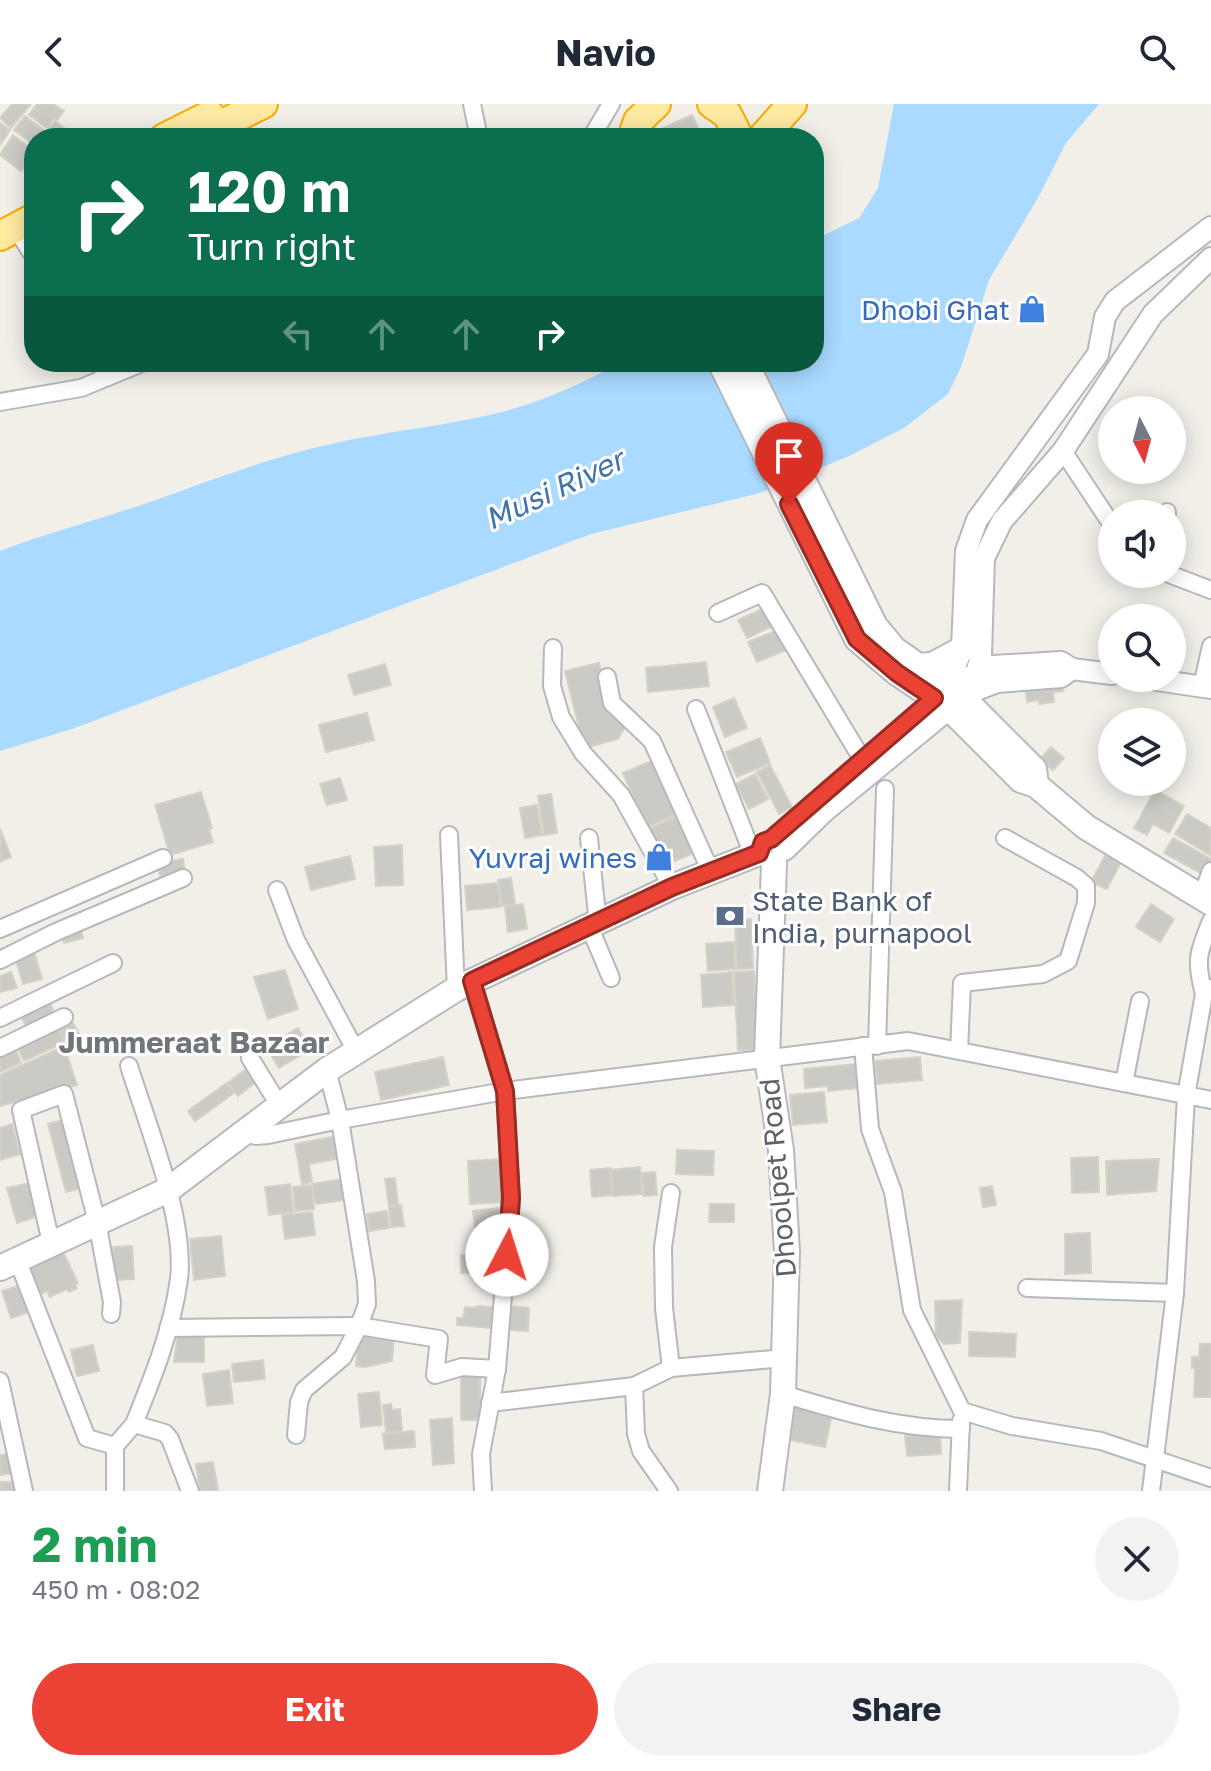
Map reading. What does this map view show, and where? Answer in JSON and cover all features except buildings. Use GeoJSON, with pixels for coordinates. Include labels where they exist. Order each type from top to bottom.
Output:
{"type":"FeatureCollection","features":[{"type":"Feature","properties":{"kind":"highway"},"geometry":{"type":"LineString","coordinates":[[183,128],[230,104]]}},
{"type":"Feature","properties":{"kind":"highway"},"geometry":{"type":"LineString","coordinates":[[214,128],[263,104]]}},
{"type":"Feature","properties":{"kind":"highway"},"geometry":{"type":"LineString","coordinates":[[628,104],[630,128]]}},
{"type":"Feature","properties":{"kind":"highway"},"geometry":{"type":"LineString","coordinates":[[635,128],[638,121],[656,104]]}},
{"type":"Feature","properties":{"kind":"highway"},"geometry":{"type":"LineString","coordinates":[[712,104],[727,114],[734,128]]}},
{"type":"Feature","properties":{"kind":"highway"},"geometry":{"type":"LineString","coordinates":[[771,128],[792,104]]}},
{"type":"Feature","properties":{"kind":"main road"},"geometry":{"type":"LineString","coordinates":[[725,372],[866,633],[897,673],[947,697]]}},
{"type":"Feature","properties":{"kind":"main road"},"geometry":{"type":"LineString","coordinates":[[749,372],[866,633],[917,666],[947,697],[1034,769],[1036,785],[1086,827],[1206,901]]}},
{"type":"Feature","properties":{"kind":"main road"},"geometry":{"type":"LineString","coordinates":[[917,666],[932,665],[962,649]]}},
{"type":"Feature","properties":{"kind":"main road"},"geometry":{"type":"LineString","coordinates":[[768,852],[862,759],[947,697]]}},
{"type":"Feature","properties":{"kind":"main road"},"geometry":{"type":"LineString","coordinates":[[8,1264],[168,1190],[327,1070],[464,985],[672,887],[768,852],[823,810],[947,697]]}},
{"type":"Feature","properties":{"kind":"main road","name":"Dhoolpet Road"},"geometry":{"type":"LineString","coordinates":[[768,852],[767,1058],[781,1150],[786,1238],[783,1394],[770,1491]]}},
{"type":"Feature","properties":{"kind":"street"},"geometry":{"type":"LineString","coordinates":[[472,104],[477,128]]}},
{"type":"Feature","properties":{"kind":"street"},"geometry":{"type":"LineString","coordinates":[[597,128],[611,104]]}},
{"type":"Feature","properties":{"kind":"street"},"geometry":{"type":"LineString","coordinates":[[12,225],[24,242]]}},
{"type":"Feature","properties":{"kind":"street"},"geometry":{"type":"LineString","coordinates":[[947,697],[962,649],[966,551],[977,520],[1098,354],[1105,317],[1115,301],[1211,227]]}},
{"type":"Feature","properties":{"kind":"street"},"geometry":{"type":"LineString","coordinates":[[976,674],[981,655],[984,558],[1002,521],[1063,451],[1153,314],[1211,258]]}},
{"type":"Feature","properties":{"kind":"street"},"geometry":{"type":"LineString","coordinates":[[105,372],[108,377]]}},
{"type":"Feature","properties":{"kind":"street"},"geometry":{"type":"LineString","coordinates":[[0,402],[81,388],[120,372]]}},
{"type":"Feature","properties":{"kind":"street"},"geometry":{"type":"LineString","coordinates":[[1078,383],[1101,394]]}},
{"type":"Feature","properties":{"kind":"street"},"geometry":{"type":"LineString","coordinates":[[1063,451],[1098,504]]}},
{"type":"Feature","properties":{"kind":"street"},"geometry":{"type":"LineString","coordinates":[[1186,580],[1211,590]]}},
{"type":"Feature","properties":{"kind":"street"},"geometry":{"type":"LineString","coordinates":[[718,613],[762,593],[862,759]]}},
{"type":"Feature","properties":{"kind":"street"},"geometry":{"type":"LineString","coordinates":[[1186,684],[1206,687],[1211,646]]}},
{"type":"Feature","properties":{"kind":"street"},"geometry":{"type":"LineString","coordinates":[[553,648],[552,686],[561,717],[583,753],[621,795],[672,887]]}},
{"type":"Feature","properties":{"kind":"street"},"geometry":{"type":"LineString","coordinates":[[947,697],[976,674],[993,666],[1061,662],[1072,669],[1098,672]]}},
{"type":"Feature","properties":{"kind":"street"},"geometry":{"type":"LineString","coordinates":[[947,697],[997,682],[1061,677],[1072,669]]}},
{"type":"Feature","properties":{"kind":"street"},"geometry":{"type":"LineString","coordinates":[[607,677],[612,703],[652,741],[711,872]]}},
{"type":"Feature","properties":{"kind":"street"},"geometry":{"type":"LineString","coordinates":[[696,709],[768,852]]}},
{"type":"Feature","properties":{"kind":"street"},"geometry":{"type":"LineString","coordinates":[[885,789],[870,1046],[870,1129],[893,1192],[912,1310],[962,1411],[958,1491]]}},
{"type":"Feature","properties":{"kind":"street"},"geometry":{"type":"LineString","coordinates":[[449,835],[464,985],[505,1091],[511,1198],[497,1369],[481,1454],[483,1491]]}},
{"type":"Feature","properties":{"kind":"street"},"geometry":{"type":"LineString","coordinates":[[589,838],[594,926],[611,978]]}},
{"type":"Feature","properties":{"kind":"street"},"geometry":{"type":"LineString","coordinates":[[959,1051],[962,983],[1043,974],[1068,961],[1086,903],[1086,886],[1077,878],[1005,838]]}},
{"type":"Feature","properties":{"kind":"street"},"geometry":{"type":"LineString","coordinates":[[0,929],[163,858]]}},
{"type":"Feature","properties":{"kind":"street"},"geometry":{"type":"LineString","coordinates":[[1206,901],[1211,871]]}},
{"type":"Feature","properties":{"kind":"street"},"geometry":{"type":"LineString","coordinates":[[0,960],[56,932],[183,878]]}},
{"type":"Feature","properties":{"kind":"street"},"geometry":{"type":"LineString","coordinates":[[277,890],[296,940],[357,1053]]}},
{"type":"Feature","properties":{"kind":"street"},"geometry":{"type":"LineString","coordinates":[[1151,1491],[1175,1293],[1186,1096],[1207,991],[1196,964],[1211,921]]}},
{"type":"Feature","properties":{"kind":"street"},"geometry":{"type":"LineString","coordinates":[[0,1018],[113,963]]}},
{"type":"Feature","properties":{"kind":"street"},"geometry":{"type":"LineString","coordinates":[[1124,1083],[1140,1001]]}},
{"type":"Feature","properties":{"kind":"street"},"geometry":{"type":"LineString","coordinates":[[0,1048],[64,1017]]}},
{"type":"Feature","properties":{"kind":"street"},"geometry":{"type":"LineString","coordinates":[[243,1132],[256,1136],[268,1135],[505,1091],[908,1041],[1211,1100]]}},
{"type":"Feature","properties":{"kind":"street"},"geometry":{"type":"LineString","coordinates":[[250,1058],[279,1105]]}},
{"type":"Feature","properties":{"kind":"street"},"geometry":{"type":"LineString","coordinates":[[115,1491],[115,1446],[134,1424],[159,1363],[179,1278],[179,1248],[168,1190],[129,1066]]}},
{"type":"Feature","properties":{"kind":"street"},"geometry":{"type":"LineString","coordinates":[[296,1435],[299,1402],[304,1390],[343,1357],[367,1304],[340,1120],[327,1070]]}},
{"type":"Feature","properties":{"kind":"street"},"geometry":{"type":"LineString","coordinates":[[51,1243],[21,1110],[64,1094],[97,1222],[112,1302],[111,1314]]}},
{"type":"Feature","properties":{"kind":"street"},"geometry":{"type":"LineString","coordinates":[[671,1193],[663,1247],[664,1308],[671,1368]]}},
{"type":"Feature","properties":{"kind":"street"},"geometry":{"type":"LineString","coordinates":[[8,1264],[54,1350],[82,1431],[87,1438],[115,1446]]}},
{"type":"Feature","properties":{"kind":"street"},"geometry":{"type":"LineString","coordinates":[[1027,1288],[1175,1293]]}},
{"type":"Feature","properties":{"kind":"street"},"geometry":{"type":"LineString","coordinates":[[168,1328],[359,1326],[439,1339],[435,1375],[462,1367],[497,1369]]}},
{"type":"Feature","properties":{"kind":"street"},"geometry":{"type":"LineString","coordinates":[[490,1403],[634,1386],[671,1368],[785,1358]]}},
{"type":"Feature","properties":{"kind":"street"},"geometry":{"type":"LineString","coordinates":[[0,1381],[24,1491]]}},
{"type":"Feature","properties":{"kind":"street"},"geometry":{"type":"LineString","coordinates":[[634,1386],[636,1434],[641,1451],[669,1491]]}},
{"type":"Feature","properties":{"kind":"street"},"geometry":{"type":"LineString","coordinates":[[783,1394],[869,1418],[924,1429],[961,1429]]}},
{"type":"Feature","properties":{"kind":"street"},"geometry":{"type":"LineString","coordinates":[[962,1411],[1012,1426],[1101,1441],[1211,1478]]}},
{"type":"Feature","properties":{"kind":"street"},"geometry":{"type":"LineString","coordinates":[[134,1424],[165,1433],[190,1491]]}},
{"type":"Feature","properties":{"kind":"water","name":"Musi River"},"geometry":{"type":"Polygon","coordinates":[[[894,104],[1099,104],[1066,143],[1039,196],[989,280],[961,367],[948,394],[904,428],[849,456],[760,493],[591,534],[72,729],[0,751],[0,551],[296,453],[520,407],[601,372],[824,372],[824,235],[859,218],[878,188],[894,104]]]}},
{"type":"Feature","properties":{"kind":"place","name":"Dhobi Ghat"},"geometry":{"type":"Point","coordinates":[1032,309]}},
{"type":"Feature","properties":{"kind":"place","name":"Yuvraj wines"},"geometry":{"type":"Point","coordinates":[659,857]}},
{"type":"Feature","properties":{"kind":"place","name":"State Bank of India, purnapool"},"geometry":{"type":"Point","coordinates":[730,916]}},
{"type":"Feature","properties":{"kind":"district","name":"Jummeraat Bazaar"},"geometry":{"type":"Point","coordinates":[194,1042]}},
{"type":"Feature","properties":{"kind":"route"},"geometry":{"type":"LineString","coordinates":[[507,1255],[511,1198],[505,1091],[472,981],[672,887],[759,853],[763,842],[771,839],[934,698],[897,673],[857,639],[789,504]]}}]}
